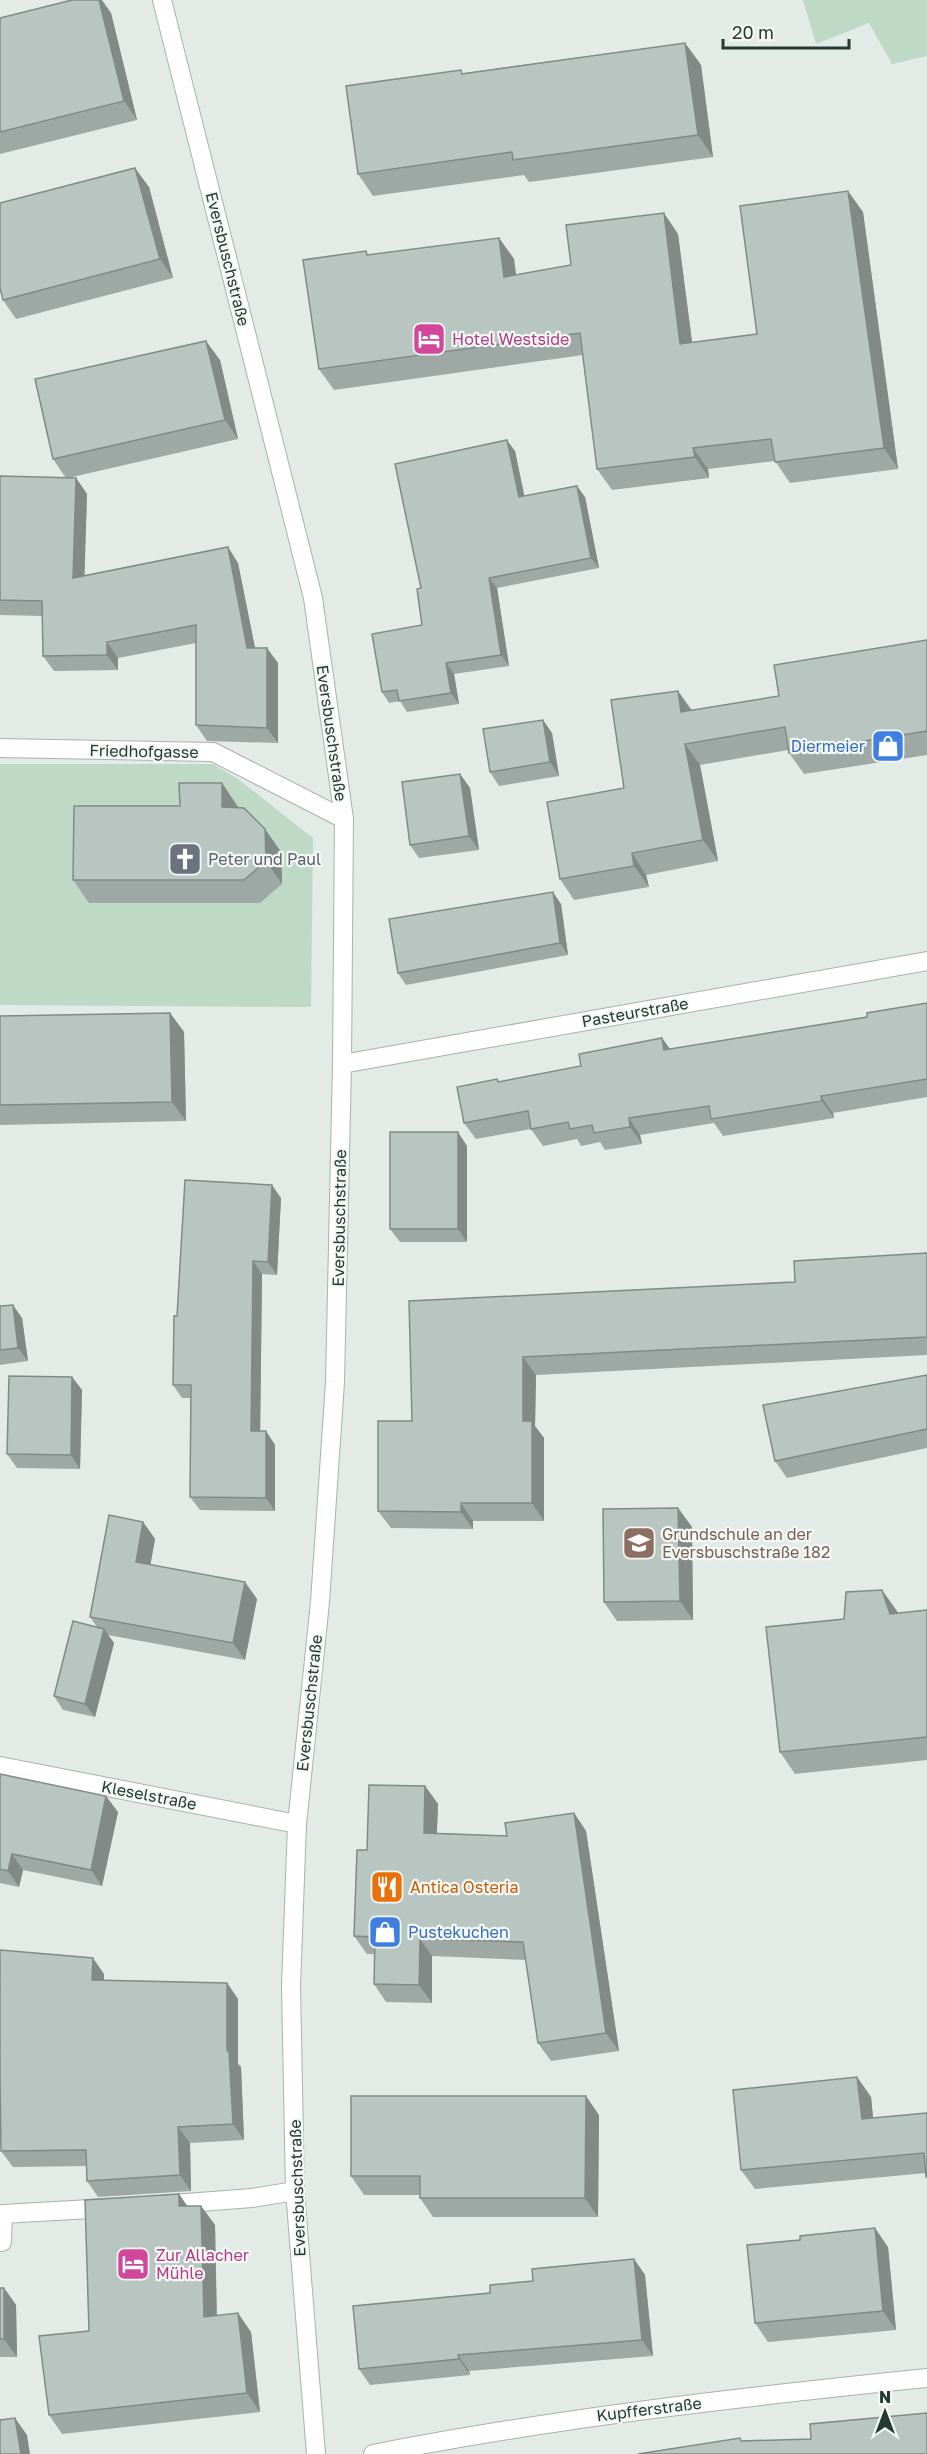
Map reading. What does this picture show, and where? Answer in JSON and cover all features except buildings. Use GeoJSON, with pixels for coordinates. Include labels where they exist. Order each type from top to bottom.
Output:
{"type":"FeatureCollection","features":[{"type":"Feature","properties":{"kind":"main road","name":"Eversbuschstraße"},"geometry":{"type":"LineString","coordinates":[[162,0],[313,598],[344,819],[342,1064],[335,1382],[320,1602],[297,1824],[291,1986],[295,2192],[316,2454]]}},
{"type":"Feature","properties":{"kind":"main road","name":"Friedhofgasse"},"geometry":{"type":"LineString","coordinates":[[0,748],[213,752],[344,819]]}},
{"type":"Feature","properties":{"kind":"main road","name":"Pasteurstraße"},"geometry":{"type":"LineString","coordinates":[[342,1064],[927,961]]}},
{"type":"Feature","properties":{"kind":"main road","name":"Kleselstraße"},"geometry":{"type":"LineString","coordinates":[[0,1766],[297,1824]]}},
{"type":"Feature","properties":{"kind":"main road"},"geometry":{"type":"LineString","coordinates":[[145,2205],[252,2198],[295,2192]]}},
{"type":"Feature","properties":{"kind":"main road"},"geometry":{"type":"LineString","coordinates":[[2,2242],[3,2214],[122,2207]]}},
{"type":"Feature","properties":{"kind":"main road","name":"Kupfferstraße"},"geometry":{"type":"LineString","coordinates":[[373,2454],[462,2436],[658,2407],[927,2378]]}},
{"type":"Feature","properties":{"kind":"green space"},"geometry":{"type":"Polygon","coordinates":[[[803,0],[927,0],[927,56],[892,64],[869,23],[816,44],[803,0]]]}},
{"type":"Feature","properties":{"kind":"green space"},"geometry":{"type":"Polygon","coordinates":[[[0,764],[213,764],[238,779],[313,838],[311,1007],[0,1005],[0,764]]]}},
{"type":"Feature","properties":{"kind":"place","name":"Hotel Westside"},"geometry":{"type":"Point","coordinates":[429,339]}},
{"type":"Feature","properties":{"kind":"place","name":"Diermeier"},"geometry":{"type":"Point","coordinates":[888,746]}},
{"type":"Feature","properties":{"kind":"place","name":"Peter und Paul"},"geometry":{"type":"Point","coordinates":[185,859]}},
{"type":"Feature","properties":{"kind":"place","name":"Grundschule an der Eversbuschstraße 182"},"geometry":{"type":"Point","coordinates":[639,1543]}},
{"type":"Feature","properties":{"kind":"place","name":"Antica Osteria"},"geometry":{"type":"Point","coordinates":[387,1887]}},
{"type":"Feature","properties":{"kind":"place","name":"Pustekuchen"},"geometry":{"type":"Point","coordinates":[385,1932]}},
{"type":"Feature","properties":{"kind":"place","name":"Zur Allacher Mühle"},"geometry":{"type":"Point","coordinates":[133,2264]}}]}
